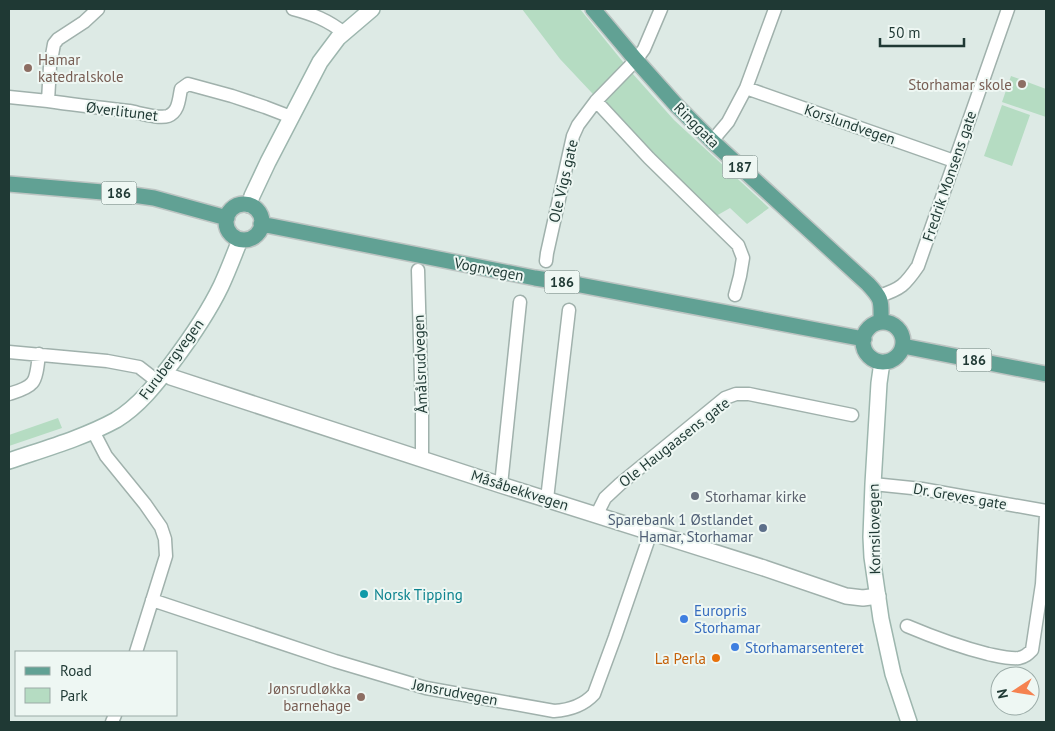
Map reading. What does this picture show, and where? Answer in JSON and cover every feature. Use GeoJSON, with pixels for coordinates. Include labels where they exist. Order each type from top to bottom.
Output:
{"type":"FeatureCollection","features":[{"type":"Feature","properties":{"kind":"main road"},"geometry":{"type":"LineString","coordinates":[[249,205],[259,181],[320,62],[344,33],[372,9]]}},
{"type":"Feature","properties":{"kind":"main road","name":"Ringgata"},"geometry":{"type":"LineString","coordinates":[[593,9],[677,106],[712,141],[879,296]]}},
{"type":"Feature","properties":{"kind":"main road","name":"186"},"geometry":{"type":"LineString","coordinates":[[9,184],[154,198],[227,218]]}},
{"type":"Feature","properties":{"kind":"main road"},"geometry":{"type":"LineString","coordinates":[[249,205],[257,210],[261,224],[258,234],[245,240],[240,240],[228,231],[227,218],[235,207],[249,205]]}},
{"type":"Feature","properties":{"kind":"main road","name":"Vognvegen"},"geometry":{"type":"LineString","coordinates":[[261,224],[535,278],[864,339]]}},
{"type":"Feature","properties":{"kind":"main road","name":"Furubergvegen"},"geometry":{"type":"LineString","coordinates":[[9,461],[93,430],[115,420],[138,403],[186,344],[210,306],[221,286],[240,240]]}},
{"type":"Feature","properties":{"kind":"main road"},"geometry":{"type":"LineString","coordinates":[[879,296],[881,302],[881,322]]}},
{"type":"Feature","properties":{"kind":"main road"},"geometry":{"type":"LineString","coordinates":[[881,322],[890,323],[897,327],[902,338],[902,346],[897,356],[882,362],[869,356],[865,351],[864,339],[866,332],[872,326],[881,322]]}},
{"type":"Feature","properties":{"kind":"main road","name":"186"},"geometry":{"type":"LineString","coordinates":[[902,346],[1046,374]]}},
{"type":"Feature","properties":{"kind":"main road","name":"Kornsilovegen"},"geometry":{"type":"LineString","coordinates":[[882,362],[873,484],[872,557],[893,674],[909,722]]}},
{"type":"Feature","properties":{"kind":"main road","name":"Måsåbekkvegen"},"geometry":{"type":"LineString","coordinates":[[161,377],[171,377],[501,485],[769,569],[846,596],[863,598],[878,596]]}},
{"type":"Feature","properties":{"kind":"street"},"geometry":{"type":"LineString","coordinates":[[48,101],[50,66],[54,44],[98,9]]}},
{"type":"Feature","properties":{"kind":"street"},"geometry":{"type":"LineString","coordinates":[[293,9],[323,19],[344,33]]}},
{"type":"Feature","properties":{"kind":"street","name":"Ole Vigs gate"},"geometry":{"type":"LineString","coordinates":[[546,261],[546,253],[573,136],[578,125],[596,100],[636,60],[644,49],[661,9]]}},
{"type":"Feature","properties":{"kind":"street"},"geometry":{"type":"LineString","coordinates":[[712,141],[728,122],[746,88],[775,9]]}},
{"type":"Feature","properties":{"kind":"street","name":"Fredrik Monsens gate"},"geometry":{"type":"LineString","coordinates":[[879,296],[895,291],[902,286],[918,266],[1008,9]]}},
{"type":"Feature","properties":{"kind":"street","name":"Øverlitunet"},"geometry":{"type":"LineString","coordinates":[[9,96],[167,116],[175,111],[181,89],[188,84],[232,96],[291,117]]}},
{"type":"Feature","properties":{"kind":"street","name":"Korslundvegen"},"geometry":{"type":"LineString","coordinates":[[746,88],[954,161]]}},
{"type":"Feature","properties":{"kind":"street"},"geometry":{"type":"LineString","coordinates":[[596,100],[650,158],[738,245],[742,258],[735,295]]}},
{"type":"Feature","properties":{"kind":"street","name":"Åmålsrudvegen"},"geometry":{"type":"LineString","coordinates":[[418,270],[422,458]]}},
{"type":"Feature","properties":{"kind":"street"},"geometry":{"type":"LineString","coordinates":[[501,485],[520,302]]}},
{"type":"Feature","properties":{"kind":"street"},"geometry":{"type":"LineString","coordinates":[[547,499],[569,310]]}},
{"type":"Feature","properties":{"kind":"street"},"geometry":{"type":"LineString","coordinates":[[9,352],[107,361],[139,368],[161,377]]}},
{"type":"Feature","properties":{"kind":"street"},"geometry":{"type":"LineString","coordinates":[[9,394],[32,384],[36,374],[39,354]]}},
{"type":"Feature","properties":{"kind":"street","name":"Ole Haugaasens gate"},"geometry":{"type":"LineString","coordinates":[[596,514],[604,498],[725,398],[736,394],[749,394],[852,415]]}},
{"type":"Feature","properties":{"kind":"street"},"geometry":{"type":"LineString","coordinates":[[93,430],[106,456],[145,504],[161,527],[165,539],[166,556],[136,651]]}},
{"type":"Feature","properties":{"kind":"street","name":"Dr. Greves gate"},"geometry":{"type":"LineString","coordinates":[[873,484],[922,489],[1046,513]]}},
{"type":"Feature","properties":{"kind":"street"},"geometry":{"type":"LineString","coordinates":[[907,626],[966,648],[1000,657],[1019,658],[1026,655],[1032,650],[1044,584],[1046,513]]}},
{"type":"Feature","properties":{"kind":"street","name":"Jønsrudvegen"},"geometry":{"type":"LineString","coordinates":[[152,600],[336,661],[426,688],[554,711],[565,710],[581,705],[594,694],[651,532]]}},
{"type":"Feature","properties":{"kind":"green space"},"geometry":{"type":"Polygon","coordinates":[[[522,9],[580,9],[632,73],[674,120],[769,208],[747,224],[730,208],[716,216],[654,159],[560,59],[522,9]]]}},
{"type":"Feature","properties":{"kind":"green space"},"geometry":{"type":"Polygon","coordinates":[[[1011,76],[1046,89],[1046,117],[1002,102],[1011,76]]]}},
{"type":"Feature","properties":{"kind":"green space","name":"Storhamar skole"},"geometry":{"type":"Polygon","coordinates":[[[1002,105],[1030,115],[1012,166],[984,156],[1002,105]]]}},
{"type":"Feature","properties":{"kind":"green space"},"geometry":{"type":"Polygon","coordinates":[[[58,418],[62,428],[9,446],[9,435],[58,418]]]}},
{"type":"Feature","properties":{"kind":"place","name":"Hamar katedralskole"},"geometry":{"type":"Point","coordinates":[28,68]}},
{"type":"Feature","properties":{"kind":"place","name":"Storhamar skole"},"geometry":{"type":"Point","coordinates":[1022,84]}},
{"type":"Feature","properties":{"kind":"place","name":"Storhamar kirke"},"geometry":{"type":"Point","coordinates":[695,496]}},
{"type":"Feature","properties":{"kind":"place","name":"Sparebank 1 Østlandet Hamar, Storhamar"},"geometry":{"type":"Point","coordinates":[763,528]}},
{"type":"Feature","properties":{"kind":"place","name":"Norsk Tipping"},"geometry":{"type":"Point","coordinates":[364,594]}},
{"type":"Feature","properties":{"kind":"place","name":"Europris Storhamar"},"geometry":{"type":"Point","coordinates":[684,619]}},
{"type":"Feature","properties":{"kind":"place","name":"Storhamarsenteret"},"geometry":{"type":"Point","coordinates":[735,647]}},
{"type":"Feature","properties":{"kind":"place","name":"La Perla"},"geometry":{"type":"Point","coordinates":[716,658]}},
{"type":"Feature","properties":{"kind":"place","name":"Jønsrudløkka barnehage"},"geometry":{"type":"Point","coordinates":[361,697]}}]}
